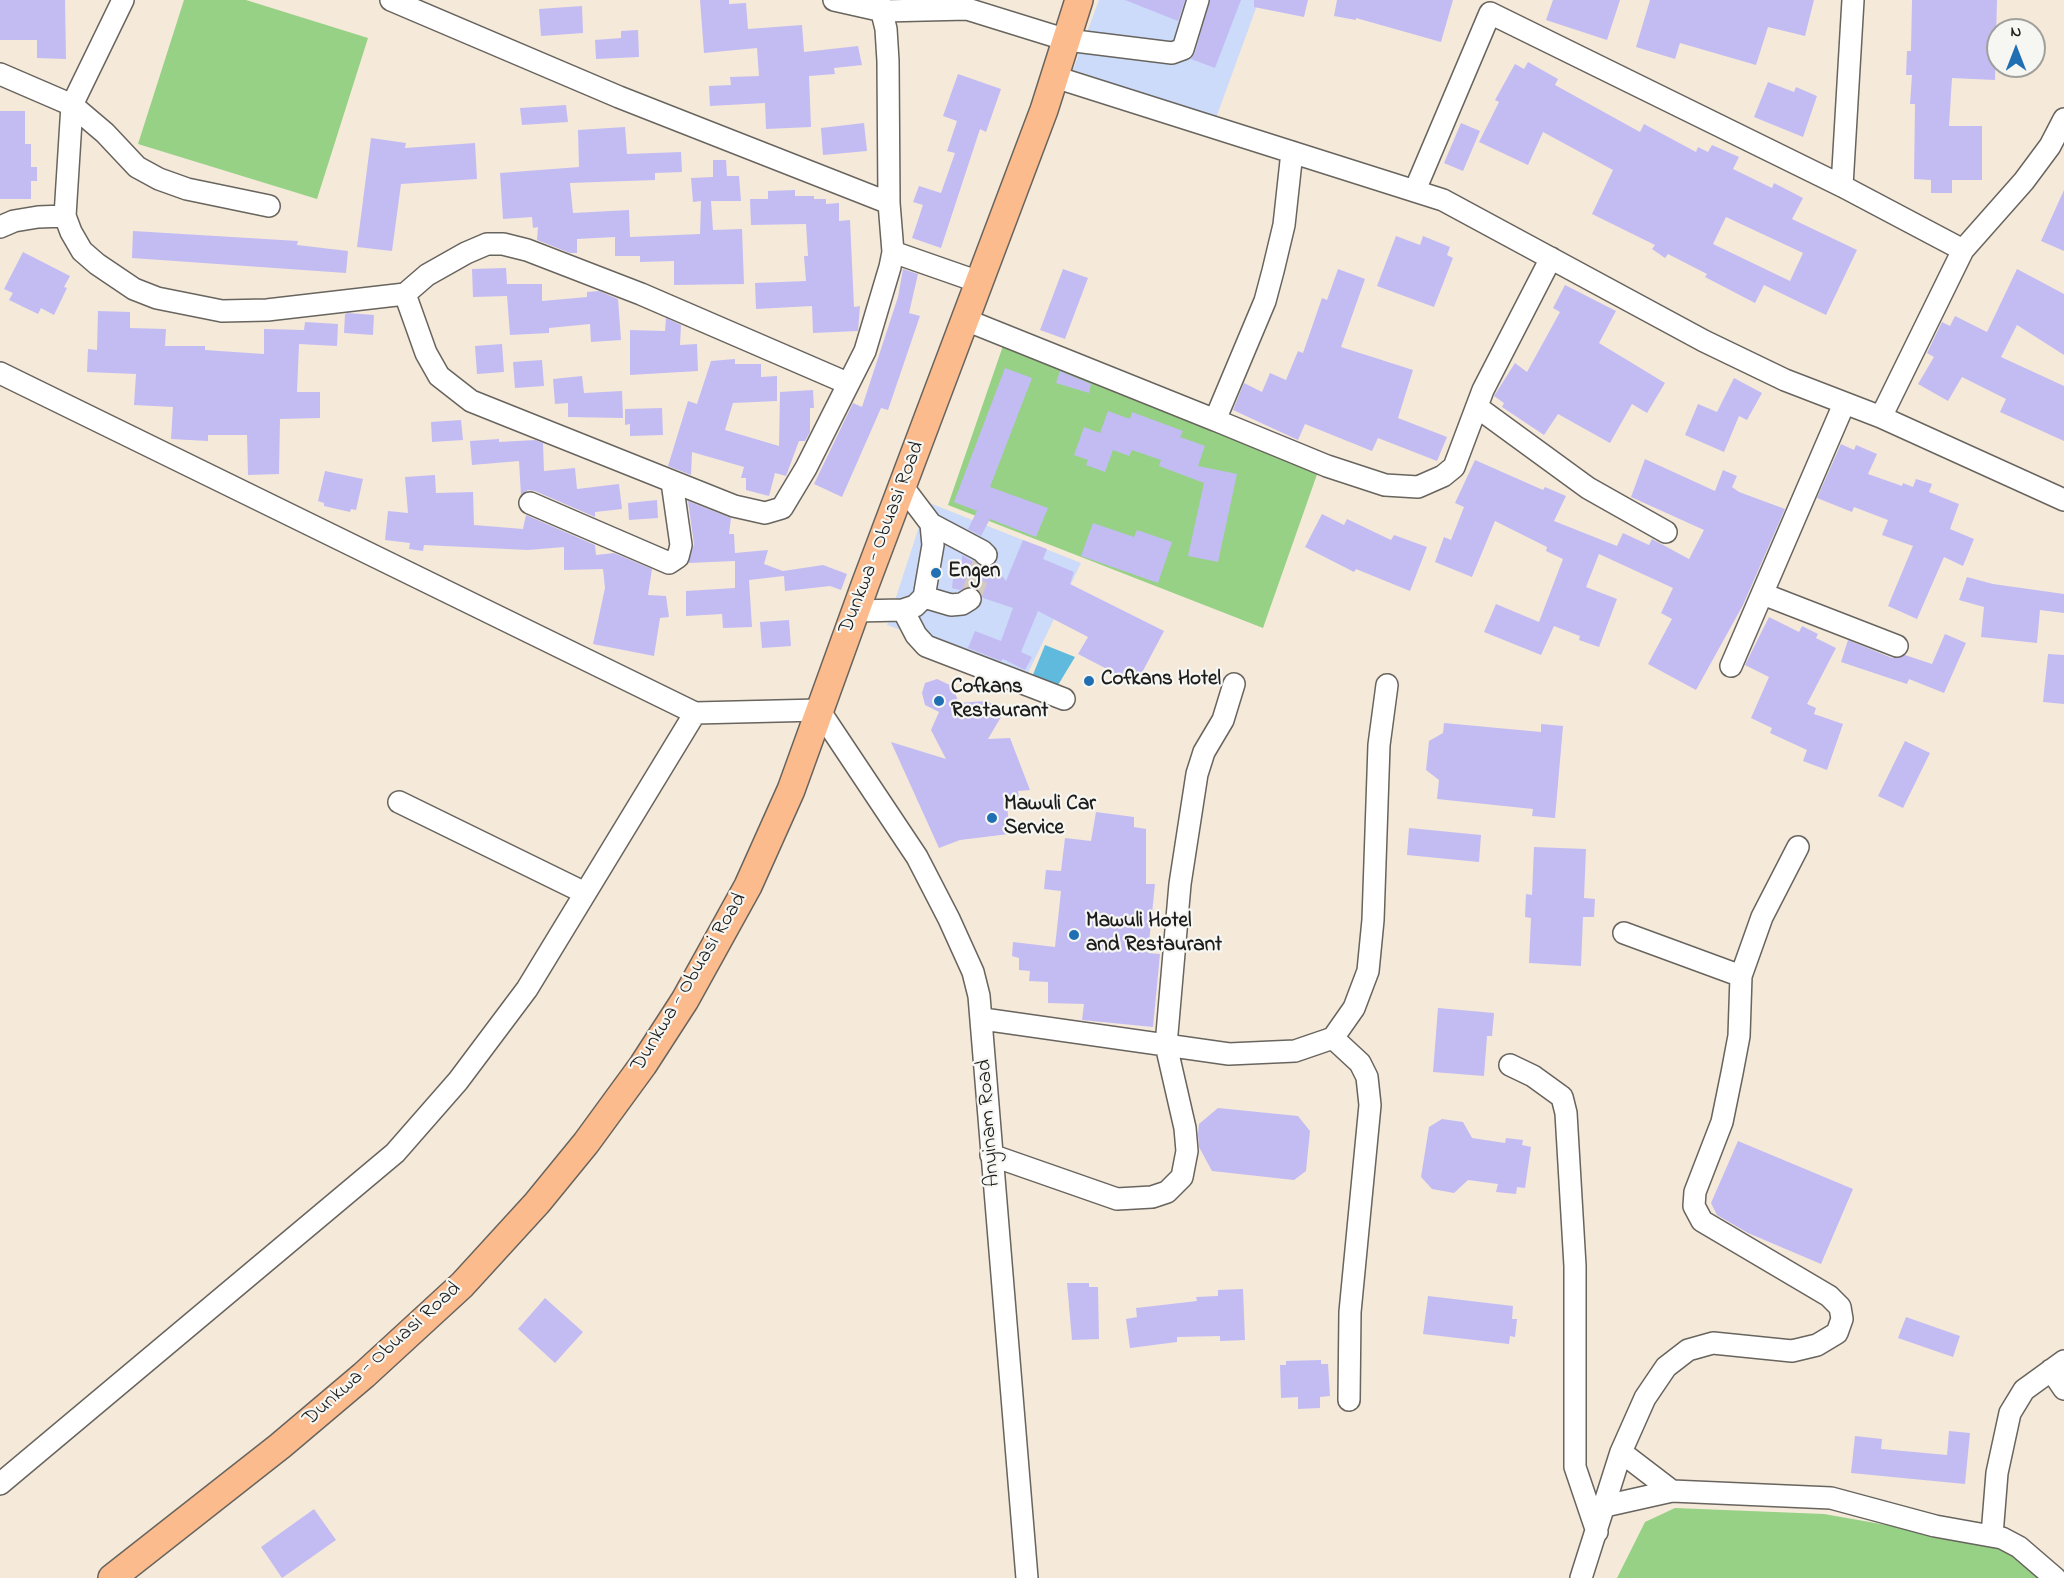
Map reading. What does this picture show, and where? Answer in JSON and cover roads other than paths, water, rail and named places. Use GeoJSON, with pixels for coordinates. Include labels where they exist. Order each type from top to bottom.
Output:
{"type":"FeatureCollection","features":[{"type":"Feature","properties":{"kind":"main road","name":"Dunkwa - Obuasi Road"},"geometry":{"type":"LineString","coordinates":[[112,1578],[280,1446],[364,1375],[462,1286],[537,1203],[586,1143],[643,1065],[721,939],[791,790],[855,611],[966,320],[1055,77],[1079,0]]}},
{"type":"Feature","properties":{"kind":"street"},"geometry":{"type":"LineString","coordinates":[[123,0],[72,105],[64,216],[82,251],[134,289],[187,305],[222,311],[267,310],[405,294],[427,275],[466,253],[487,244],[503,244],[527,250],[641,294],[847,383]]}},
{"type":"Feature","properties":{"kind":"street"},"geometry":{"type":"LineString","coordinates":[[391,0],[619,97],[889,203]]}},
{"type":"Feature","properties":{"kind":"street"},"geometry":{"type":"LineString","coordinates":[[834,0],[881,5],[967,9],[1067,40],[1172,53],[1183,49],[1198,0]]}},
{"type":"Feature","properties":{"kind":"street"},"geometry":{"type":"LineString","coordinates":[[1842,186],[1853,0]]}},
{"type":"Feature","properties":{"kind":"street"},"geometry":{"type":"LineString","coordinates":[[405,294],[426,353],[439,376],[471,401],[672,482],[751,511],[765,513],[782,508],[806,468],[865,351],[885,288],[893,252],[889,203],[888,61],[881,5]]}},
{"type":"Feature","properties":{"kind":"street"},"geometry":{"type":"LineString","coordinates":[[1415,190],[1493,7],[1963,250]]}},
{"type":"Feature","properties":{"kind":"street"},"geometry":{"type":"LineString","coordinates":[[0,74],[72,105],[105,133],[137,167],[159,179],[187,189],[268,206]]}},
{"type":"Feature","properties":{"kind":"street"},"geometry":{"type":"LineString","coordinates":[[1055,77],[1443,200],[1704,341],[1785,380],[1881,417],[2064,500]]}},
{"type":"Feature","properties":{"kind":"street"},"geometry":{"type":"LineString","coordinates":[[1881,417],[1963,250],[2024,181],[2050,146],[2064,120]]}},
{"type":"Feature","properties":{"kind":"street"},"geometry":{"type":"LineString","coordinates":[[1215,420],[1265,300],[1274,272],[1284,225],[1292,152]]}},
{"type":"Feature","properties":{"kind":"street"},"geometry":{"type":"LineString","coordinates":[[0,227],[30,218],[64,216]]}},
{"type":"Feature","properties":{"kind":"street"},"geometry":{"type":"LineString","coordinates":[[893,252],[979,282]]}},
{"type":"Feature","properties":{"kind":"street"},"geometry":{"type":"LineString","coordinates":[[966,320],[1351,475],[1385,485],[1418,487],[1443,476],[1454,467],[1503,349],[1551,258]]}},
{"type":"Feature","properties":{"kind":"street"},"geometry":{"type":"LineString","coordinates":[[0,373],[695,713],[819,711]]}},
{"type":"Feature","properties":{"kind":"street"},"geometry":{"type":"LineString","coordinates":[[1731,666],[1844,404]]}},
{"type":"Feature","properties":{"kind":"street"},"geometry":{"type":"LineString","coordinates":[[1477,407],[1588,488],[1666,532]]}},
{"type":"Feature","properties":{"kind":"street"},"geometry":{"type":"LineString","coordinates":[[530,503],[669,563],[678,557],[681,545],[672,482]]}},
{"type":"Feature","properties":{"kind":"street"},"geometry":{"type":"LineString","coordinates":[[903,487],[931,524],[982,550],[986,555]]}},
{"type":"Feature","properties":{"kind":"street"},"geometry":{"type":"LineString","coordinates":[[855,611],[903,610],[915,606],[924,597],[933,545],[931,524]]}},
{"type":"Feature","properties":{"kind":"street"},"geometry":{"type":"LineString","coordinates":[[1763,594],[1897,646]]}},
{"type":"Feature","properties":{"kind":"street"},"geometry":{"type":"LineString","coordinates":[[924,597],[951,605],[962,604],[970,598]]}},
{"type":"Feature","properties":{"kind":"street"},"geometry":{"type":"LineString","coordinates":[[903,610],[916,635],[926,646],[1065,699]]}},
{"type":"Feature","properties":{"kind":"street"},"geometry":{"type":"LineString","coordinates":[[991,1155],[1117,1199],[1152,1197],[1167,1192],[1182,1177],[1187,1151],[1185,1128],[1166,1045],[1180,884],[1192,797],[1204,752],[1223,720],[1234,684]]}},
{"type":"Feature","properties":{"kind":"street"},"geometry":{"type":"LineString","coordinates":[[983,1019],[1229,1053],[1263,1054],[1295,1051],[1333,1038],[1354,1008],[1368,970],[1373,921],[1379,746],[1387,685]]}},
{"type":"Feature","properties":{"kind":"street","name":"Anyinam Road"},"geometry":{"type":"LineString","coordinates":[[819,711],[917,857],[973,972],[983,1019],[991,1155],[1027,1578]]}},
{"type":"Feature","properties":{"kind":"street"},"geometry":{"type":"LineString","coordinates":[[0,1484],[394,1153],[458,1081],[527,989],[695,713]]}},
{"type":"Feature","properties":{"kind":"street"},"geometry":{"type":"LineString","coordinates":[[399,802],[585,893]]}},
{"type":"Feature","properties":{"kind":"street"},"geometry":{"type":"LineString","coordinates":[[1581,1578],[1621,1452],[1656,1378],[1688,1350],[1713,1343],[1792,1351],[1831,1338],[1841,1326],[1840,1307],[1829,1296],[1702,1221],[1694,1206],[1695,1192],[1722,1122],[1739,1036],[1741,976],[1762,917],[1798,847]]}},
{"type":"Feature","properties":{"kind":"street"},"geometry":{"type":"LineString","coordinates":[[1624,933],[1741,976]]}},
{"type":"Feature","properties":{"kind":"street"},"geometry":{"type":"LineString","coordinates":[[1333,1038],[1360,1063],[1367,1077],[1370,1105],[1350,1311],[1349,1400]]}},
{"type":"Feature","properties":{"kind":"street"},"geometry":{"type":"LineString","coordinates":[[1510,1065],[1533,1076],[1562,1097],[1566,1113],[1575,1266],[1575,1467],[1597,1533]]}},
{"type":"Feature","properties":{"kind":"street"},"geometry":{"type":"LineString","coordinates":[[1992,1535],[1997,1473],[2010,1413],[2024,1390],[2058,1366],[2064,1389]]}},
{"type":"Feature","properties":{"kind":"street"},"geometry":{"type":"LineString","coordinates":[[1621,1452],[1672,1491]]}},
{"type":"Feature","properties":{"kind":"street"},"geometry":{"type":"LineString","coordinates":[[1605,1506],[1672,1491],[1831,1498],[1935,1526],[1992,1535],[2019,1547],[2055,1578]]}},
{"type":"Feature","properties":{"kind":"water"},"geometry":{"type":"Polygon","coordinates":[[[1045,645],[1075,657],[1055,690],[1032,677],[1045,645]]]}},
{"type":"Feature","properties":{"kind":"tunnel"},"geometry":{"type":"LineString","coordinates":[[970,599],[986,555]]}},
{"type":"Feature","properties":{"kind":"place","name":"Engen"},"geometry":{"type":"Point","coordinates":[936,573]}},
{"type":"Feature","properties":{"kind":"place","name":"Cofkans Hotel"},"geometry":{"type":"Point","coordinates":[1089,681]}},
{"type":"Feature","properties":{"kind":"place","name":"Cofkans Restaurant"},"geometry":{"type":"Point","coordinates":[939,701]}},
{"type":"Feature","properties":{"kind":"place","name":"Mawuli Car Service"},"geometry":{"type":"Point","coordinates":[992,818]}},
{"type":"Feature","properties":{"kind":"place","name":"Mawuli Hotel and Restaurant"},"geometry":{"type":"Point","coordinates":[1074,935]}}]}
